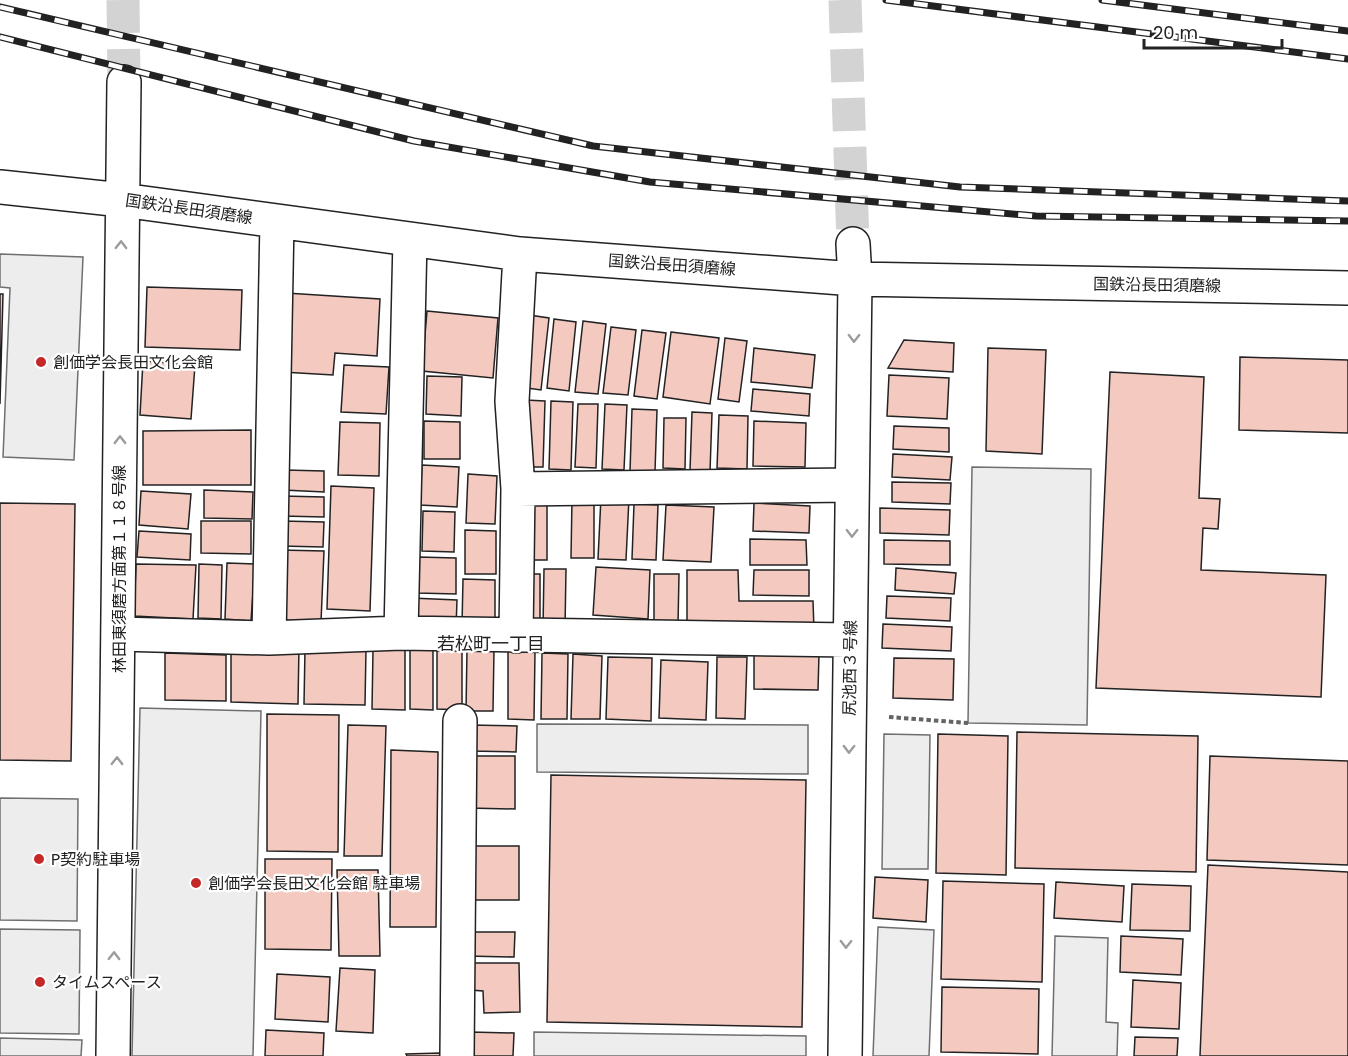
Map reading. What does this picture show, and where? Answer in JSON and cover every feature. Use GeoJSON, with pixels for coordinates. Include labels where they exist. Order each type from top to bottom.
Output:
{"type":"FeatureCollection","features":[{"type":"Feature","properties":{"kind":"street","name":"林田東須磨方面第１１８号線"},"geometry":{"type":"LineString","coordinates":[[113,1056],[124,82]]}},
{"type":"Feature","properties":{"kind":"street","name":"国鉄沿長田須磨線"},"geometry":{"type":"LineString","coordinates":[[0,187],[122,200],[520,254],[855,279],[1348,288]]}},
{"type":"Feature","properties":{"kind":"street"},"geometry":{"type":"LineString","coordinates":[[269,638],[277,221]]}},
{"type":"Feature","properties":{"kind":"street"},"geometry":{"type":"LineString","coordinates":[[401,633],[410,239]]}},
{"type":"Feature","properties":{"kind":"street","name":"尻池西３号線"},"geometry":{"type":"LineString","coordinates":[[844,1056],[855,279],[853,244]]}},
{"type":"Feature","properties":{"kind":"street"},"geometry":{"type":"LineString","coordinates":[[516,636],[518,489],[512,400],[520,254]]}},
{"type":"Feature","properties":{"kind":"street"},"geometry":{"type":"LineString","coordinates":[[518,489],[852,485]]}},
{"type":"Feature","properties":{"kind":"street"},"geometry":{"type":"LineString","coordinates":[[119,634],[269,638],[401,633],[850,640]]}},
{"type":"Feature","properties":{"kind":"street"},"geometry":{"type":"LineString","coordinates":[[458,1056],[460,721]]}},
{"type":"Feature","properties":{"kind":"path"},"geometry":{"type":"LineString","coordinates":[[885,717],[968,723]]}},
{"type":"Feature","properties":{"kind":"shaded area","name":"創価学会長田文化会館"},"geometry":{"type":"Polygon","coordinates":[[[0,254],[83,257],[74,460],[3,457],[10,288],[0,287],[0,254]]]}},
{"type":"Feature","properties":{"kind":"shaded area"},"geometry":{"type":"Polygon","coordinates":[[[972,467],[1091,469],[1087,725],[968,723],[972,467]]]}},
{"type":"Feature","properties":{"kind":"shaded area","name":"創価学会長田文化会館 駐車場"},"geometry":{"type":"Polygon","coordinates":[[[140,708],[261,711],[253,1056],[132,1056],[140,708]]]}},
{"type":"Feature","properties":{"kind":"shaded area"},"geometry":{"type":"Polygon","coordinates":[[[537,724],[808,725],[808,774],[537,772],[537,724]]]}},
{"type":"Feature","properties":{"kind":"shaded area"},"geometry":{"type":"Polygon","coordinates":[[[884,734],[930,735],[928,869],[882,869],[884,734]]]}},
{"type":"Feature","properties":{"kind":"shaded area","name":"P契約駐車場"},"geometry":{"type":"Polygon","coordinates":[[[0,798],[78,799],[77,921],[0,920],[0,798]]]}},
{"type":"Feature","properties":{"kind":"shaded area"},"geometry":{"type":"Polygon","coordinates":[[[878,927],[934,930],[929,1056],[873,1056],[878,927]]]}},
{"type":"Feature","properties":{"kind":"shaded area","name":"タイムスペース"},"geometry":{"type":"Polygon","coordinates":[[[0,929],[80,930],[79,1034],[0,1033],[0,929]]]}},
{"type":"Feature","properties":{"kind":"shaded area"},"geometry":{"type":"Polygon","coordinates":[[[1055,936],[1108,938],[1106,1022],[1118,1023],[1117,1056],[1052,1056],[1055,936]]]}},
{"type":"Feature","properties":{"kind":"shaded area"},"geometry":{"type":"Polygon","coordinates":[[[534,1032],[806,1036],[806,1056],[534,1056],[534,1032]]]}},
{"type":"Feature","properties":{"kind":"shaded area"},"geometry":{"type":"Polygon","coordinates":[[[0,1038],[82,1040],[81,1056],[0,1056],[0,1038]]]}},
{"type":"Feature","properties":{"kind":"building"},"geometry":{"type":"Polygon","coordinates":[[[147,287],[242,290],[240,350],[145,347],[147,287]]]}},
{"type":"Feature","properties":{"kind":"building"},"geometry":{"type":"Polygon","coordinates":[[[286,293],[380,299],[377,356],[335,353],[333,375],[282,372],[286,293]]]}},
{"type":"Feature","properties":{"kind":"building"},"geometry":{"type":"Polygon","coordinates":[[[0,294],[3,294],[0,404],[0,294]]]}},
{"type":"Feature","properties":{"kind":"building"},"geometry":{"type":"Polygon","coordinates":[[[427,311],[498,318],[493,378],[422,371],[427,311]]]}},
{"type":"Feature","properties":{"kind":"building"},"geometry":{"type":"Polygon","coordinates":[[[529,315],[549,318],[541,390],[520,387],[529,315]]]}},
{"type":"Feature","properties":{"kind":"building"},"geometry":{"type":"Polygon","coordinates":[[[554,319],[576,322],[569,391],[547,388],[554,319]]]}},
{"type":"Feature","properties":{"kind":"building"},"geometry":{"type":"Polygon","coordinates":[[[583,321],[606,324],[598,394],[575,392],[583,321]]]}},
{"type":"Feature","properties":{"kind":"building"},"geometry":{"type":"Polygon","coordinates":[[[611,327],[636,330],[628,395],[603,393],[611,327]]]}},
{"type":"Feature","properties":{"kind":"building"},"geometry":{"type":"Polygon","coordinates":[[[642,330],[666,333],[657,399],[634,396],[642,330]]]}},
{"type":"Feature","properties":{"kind":"building"},"geometry":{"type":"Polygon","coordinates":[[[671,332],[719,338],[710,404],[663,397],[671,332]]]}},
{"type":"Feature","properties":{"kind":"building"},"geometry":{"type":"Polygon","coordinates":[[[725,338],[747,341],[739,402],[718,399],[725,338]]]}},
{"type":"Feature","properties":{"kind":"building"},"geometry":{"type":"Polygon","coordinates":[[[904,340],[954,343],[953,372],[888,368],[904,340]]]}},
{"type":"Feature","properties":{"kind":"building"},"geometry":{"type":"Polygon","coordinates":[[[754,348],[815,355],[812,388],[751,382],[754,348]]]}},
{"type":"Feature","properties":{"kind":"building"},"geometry":{"type":"Polygon","coordinates":[[[988,348],[1046,350],[1042,454],[986,451],[988,348]]]}},
{"type":"Feature","properties":{"kind":"building"},"geometry":{"type":"Polygon","coordinates":[[[1240,357],[1348,360],[1348,433],[1239,430],[1240,357]]]}},
{"type":"Feature","properties":{"kind":"building"},"geometry":{"type":"Polygon","coordinates":[[[143,361],[195,365],[191,419],[140,415],[143,361]]]}},
{"type":"Feature","properties":{"kind":"building"},"geometry":{"type":"Polygon","coordinates":[[[344,365],[389,367],[386,414],[341,412],[344,365]]]}},
{"type":"Feature","properties":{"kind":"building"},"geometry":{"type":"Polygon","coordinates":[[[1110,372],[1204,377],[1199,498],[1220,499],[1218,529],[1203,528],[1201,570],[1326,575],[1321,697],[1096,688],[1110,372]]]}},
{"type":"Feature","properties":{"kind":"building"},"geometry":{"type":"Polygon","coordinates":[[[889,375],[949,378],[947,419],[887,416],[889,375]]]}},
{"type":"Feature","properties":{"kind":"building"},"geometry":{"type":"Polygon","coordinates":[[[427,376],[462,377],[461,416],[426,414],[427,376]]]}},
{"type":"Feature","properties":{"kind":"building"},"geometry":{"type":"Polygon","coordinates":[[[753,389],[810,394],[809,416],[751,411],[753,389]]]}},
{"type":"Feature","properties":{"kind":"building"},"geometry":{"type":"Polygon","coordinates":[[[525,400],[545,401],[543,467],[523,467],[525,400]]]}},
{"type":"Feature","properties":{"kind":"building"},"geometry":{"type":"Polygon","coordinates":[[[551,401],[573,402],[571,470],[549,469],[551,401]]]}},
{"type":"Feature","properties":{"kind":"building"},"geometry":{"type":"Polygon","coordinates":[[[578,404],[598,404],[596,468],[575,467],[578,404]]]}},
{"type":"Feature","properties":{"kind":"building"},"geometry":{"type":"Polygon","coordinates":[[[605,404],[627,405],[624,470],[602,469],[605,404]]]}},
{"type":"Feature","properties":{"kind":"building"},"geometry":{"type":"Polygon","coordinates":[[[632,409],[657,410],[655,472],[630,472],[632,409]]]}},
{"type":"Feature","properties":{"kind":"building"},"geometry":{"type":"Polygon","coordinates":[[[692,412],[712,413],[710,472],[690,471],[692,412]]]}},
{"type":"Feature","properties":{"kind":"building"},"geometry":{"type":"Polygon","coordinates":[[[719,415],[748,416],[747,469],[717,468],[719,415]]]}},
{"type":"Feature","properties":{"kind":"building"},"geometry":{"type":"Polygon","coordinates":[[[664,418],[686,418],[685,469],[663,468],[664,418]]]}},
{"type":"Feature","properties":{"kind":"building"},"geometry":{"type":"Polygon","coordinates":[[[424,421],[460,422],[460,459],[424,459],[424,421]]]}},
{"type":"Feature","properties":{"kind":"building"},"geometry":{"type":"Polygon","coordinates":[[[754,421],[806,423],[805,467],[753,466],[754,421]]]}},
{"type":"Feature","properties":{"kind":"building"},"geometry":{"type":"Polygon","coordinates":[[[340,422],[380,423],[379,476],[338,475],[340,422]]]}},
{"type":"Feature","properties":{"kind":"building"},"geometry":{"type":"Polygon","coordinates":[[[894,426],[949,428],[949,452],[893,449],[894,426]]]}},
{"type":"Feature","properties":{"kind":"building"},"geometry":{"type":"Polygon","coordinates":[[[251,430],[251,485],[143,485],[143,431],[251,430]]]}},
{"type":"Feature","properties":{"kind":"building"},"geometry":{"type":"Polygon","coordinates":[[[893,454],[952,457],[950,480],[892,477],[893,454]]]}},
{"type":"Feature","properties":{"kind":"building"},"geometry":{"type":"Polygon","coordinates":[[[422,465],[459,467],[457,507],[420,505],[422,465]]]}},
{"type":"Feature","properties":{"kind":"building"},"geometry":{"type":"Polygon","coordinates":[[[284,470],[324,471],[324,492],[283,490],[284,470]]]}},
{"type":"Feature","properties":{"kind":"building"},"geometry":{"type":"Polygon","coordinates":[[[468,474],[497,476],[495,524],[466,523],[468,474]]]}},
{"type":"Feature","properties":{"kind":"building"},"geometry":{"type":"Polygon","coordinates":[[[892,482],[951,483],[950,504],[892,502],[892,482]]]}},
{"type":"Feature","properties":{"kind":"building"},"geometry":{"type":"Polygon","coordinates":[[[331,486],[374,488],[370,611],[327,609],[331,486]]]}},
{"type":"Feature","properties":{"kind":"building"},"geometry":{"type":"Polygon","coordinates":[[[204,490],[253,492],[252,519],[204,518],[204,490]]]}},
{"type":"Feature","properties":{"kind":"building"},"geometry":{"type":"Polygon","coordinates":[[[141,491],[191,494],[188,529],[139,525],[141,491]]]}},
{"type":"Feature","properties":{"kind":"building"},"geometry":{"type":"Polygon","coordinates":[[[282,496],[324,497],[324,517],[282,516],[282,496]]]}},
{"type":"Feature","properties":{"kind":"building"},"geometry":{"type":"Polygon","coordinates":[[[601,497],[629,498],[626,560],[598,559],[601,497]]]}},
{"type":"Feature","properties":{"kind":"building"},"geometry":{"type":"Polygon","coordinates":[[[572,499],[594,500],[594,558],[571,558],[572,499]]]}},
{"type":"Feature","properties":{"kind":"building"},"geometry":{"type":"Polygon","coordinates":[[[525,502],[547,502],[547,560],[525,560],[525,502]]]}},
{"type":"Feature","properties":{"kind":"building"},"geometry":{"type":"Polygon","coordinates":[[[0,503],[75,504],[71,761],[0,760],[0,503]]]}},
{"type":"Feature","properties":{"kind":"building"},"geometry":{"type":"Polygon","coordinates":[[[754,503],[810,506],[809,533],[753,531],[754,503]]]}},
{"type":"Feature","properties":{"kind":"building"},"geometry":{"type":"Polygon","coordinates":[[[634,504],[658,505],[656,560],[632,559],[634,504]]]}},
{"type":"Feature","properties":{"kind":"building"},"geometry":{"type":"Polygon","coordinates":[[[666,505],[714,507],[711,562],[663,560],[666,505]]]}},
{"type":"Feature","properties":{"kind":"building"},"geometry":{"type":"Polygon","coordinates":[[[880,508],[950,510],[949,535],[880,533],[880,508]]]}},
{"type":"Feature","properties":{"kind":"building"},"geometry":{"type":"Polygon","coordinates":[[[423,511],[455,512],[454,552],[422,551],[423,511]]]}},
{"type":"Feature","properties":{"kind":"building"},"geometry":{"type":"Polygon","coordinates":[[[201,521],[251,521],[251,554],[201,553],[201,521]]]}},
{"type":"Feature","properties":{"kind":"building"},"geometry":{"type":"Polygon","coordinates":[[[282,521],[324,522],[323,547],[281,546],[282,521]]]}},
{"type":"Feature","properties":{"kind":"building"},"geometry":{"type":"Polygon","coordinates":[[[465,530],[496,531],[496,574],[465,574],[465,530]]]}},
{"type":"Feature","properties":{"kind":"building"},"geometry":{"type":"Polygon","coordinates":[[[139,531],[191,534],[190,560],[137,557],[139,531]]]}},
{"type":"Feature","properties":{"kind":"building"},"geometry":{"type":"Polygon","coordinates":[[[750,539],[806,540],[807,565],[750,565],[750,539]]]}},
{"type":"Feature","properties":{"kind":"building"},"geometry":{"type":"Polygon","coordinates":[[[884,540],[950,541],[950,565],[884,564],[884,540]]]}},
{"type":"Feature","properties":{"kind":"building"},"geometry":{"type":"Polygon","coordinates":[[[279,550],[324,551],[321,622],[277,620],[279,550]]]}},
{"type":"Feature","properties":{"kind":"building"},"geometry":{"type":"Polygon","coordinates":[[[418,557],[456,558],[456,594],[417,593],[418,557]]]}},
{"type":"Feature","properties":{"kind":"building"},"geometry":{"type":"Polygon","coordinates":[[[227,563],[255,564],[251,621],[225,619],[227,563]]]}},
{"type":"Feature","properties":{"kind":"building"},"geometry":{"type":"Polygon","coordinates":[[[136,564],[196,565],[193,619],[134,616],[136,564]]]}},
{"type":"Feature","properties":{"kind":"building"},"geometry":{"type":"Polygon","coordinates":[[[199,564],[222,565],[221,619],[198,618],[199,564]]]}},
{"type":"Feature","properties":{"kind":"building"},"geometry":{"type":"Polygon","coordinates":[[[596,567],[650,570],[648,619],[593,615],[596,567]]]}},
{"type":"Feature","properties":{"kind":"building"},"geometry":{"type":"Polygon","coordinates":[[[896,568],[956,573],[954,594],[895,590],[896,568]]]}},
{"type":"Feature","properties":{"kind":"building"},"geometry":{"type":"Polygon","coordinates":[[[544,569],[566,569],[565,628],[543,628],[544,569]]]}},
{"type":"Feature","properties":{"kind":"building"},"geometry":{"type":"Polygon","coordinates":[[[687,570],[738,570],[739,601],[813,601],[814,630],[687,630],[687,570]]]}},
{"type":"Feature","properties":{"kind":"building"},"geometry":{"type":"Polygon","coordinates":[[[754,570],[809,570],[809,596],[753,595],[754,570]]]}},
{"type":"Feature","properties":{"kind":"building"},"geometry":{"type":"Polygon","coordinates":[[[523,574],[540,574],[540,623],[522,623],[523,574]]]}},
{"type":"Feature","properties":{"kind":"building"},"geometry":{"type":"Polygon","coordinates":[[[654,574],[679,574],[678,625],[654,625],[654,574]]]}},
{"type":"Feature","properties":{"kind":"building"},"geometry":{"type":"Polygon","coordinates":[[[463,579],[495,580],[495,625],[462,625],[463,579]]]}},
{"type":"Feature","properties":{"kind":"building"},"geometry":{"type":"Polygon","coordinates":[[[887,596],[951,598],[950,621],[886,618],[887,596]]]}},
{"type":"Feature","properties":{"kind":"building"},"geometry":{"type":"Polygon","coordinates":[[[411,598],[457,600],[456,628],[410,626],[411,598]]]}},
{"type":"Feature","properties":{"kind":"building"},"geometry":{"type":"Polygon","coordinates":[[[883,624],[952,627],[951,651],[882,648],[883,624]]]}},
{"type":"Feature","properties":{"kind":"building"},"geometry":{"type":"Polygon","coordinates":[[[231,645],[299,646],[298,704],[231,702],[231,645]]]}},
{"type":"Feature","properties":{"kind":"building"},"geometry":{"type":"Polygon","coordinates":[[[410,648],[433,648],[433,710],[410,709],[410,648]]]}},
{"type":"Feature","properties":{"kind":"building"},"geometry":{"type":"Polygon","coordinates":[[[305,649],[366,649],[365,705],[304,704],[305,649]]]}},
{"type":"Feature","properties":{"kind":"building"},"geometry":{"type":"Polygon","coordinates":[[[437,649],[462,649],[462,710],[437,709],[437,649]]]}},
{"type":"Feature","properties":{"kind":"building"},"geometry":{"type":"Polygon","coordinates":[[[467,649],[494,649],[493,711],[466,711],[467,649]]]}},
{"type":"Feature","properties":{"kind":"building"},"geometry":{"type":"Polygon","coordinates":[[[373,650],[405,650],[405,710],[372,709],[373,650]]]}},
{"type":"Feature","properties":{"kind":"building"},"geometry":{"type":"Polygon","coordinates":[[[508,651],[535,652],[534,720],[508,719],[508,651]]]}},
{"type":"Feature","properties":{"kind":"building"},"geometry":{"type":"Polygon","coordinates":[[[165,653],[226,655],[226,701],[165,700],[165,653]]]}},
{"type":"Feature","properties":{"kind":"building"},"geometry":{"type":"Polygon","coordinates":[[[542,653],[568,654],[567,719],[541,719],[542,653]]]}},
{"type":"Feature","properties":{"kind":"building"},"geometry":{"type":"Polygon","coordinates":[[[754,653],[819,654],[818,690],[754,689],[754,653]]]}},
{"type":"Feature","properties":{"kind":"building"},"geometry":{"type":"Polygon","coordinates":[[[573,654],[602,656],[600,719],[571,719],[573,654]]]}},
{"type":"Feature","properties":{"kind":"building"},"geometry":{"type":"Polygon","coordinates":[[[608,657],[652,658],[651,721],[606,719],[608,657]]]}},
{"type":"Feature","properties":{"kind":"building"},"geometry":{"type":"Polygon","coordinates":[[[717,657],[747,657],[745,719],[716,718],[717,657]]]}},
{"type":"Feature","properties":{"kind":"building"},"geometry":{"type":"Polygon","coordinates":[[[894,658],[954,659],[953,700],[893,698],[894,658]]]}},
{"type":"Feature","properties":{"kind":"building"},"geometry":{"type":"Polygon","coordinates":[[[661,660],[708,662],[706,720],[659,718],[661,660]]]}},
{"type":"Feature","properties":{"kind":"building"},"geometry":{"type":"Polygon","coordinates":[[[267,714],[339,715],[338,852],[267,851],[267,714]]]}},
{"type":"Feature","properties":{"kind":"building"},"geometry":{"type":"Polygon","coordinates":[[[348,725],[386,726],[382,856],[344,856],[348,725]]]}},
{"type":"Feature","properties":{"kind":"building"},"geometry":{"type":"Polygon","coordinates":[[[469,725],[517,726],[516,752],[469,751],[469,725]]]}},
{"type":"Feature","properties":{"kind":"building"},"geometry":{"type":"Polygon","coordinates":[[[1017,732],[1198,736],[1196,872],[1015,868],[1017,732]]]}},
{"type":"Feature","properties":{"kind":"building"},"geometry":{"type":"Polygon","coordinates":[[[938,734],[1008,736],[1006,875],[936,873],[938,734]]]}},
{"type":"Feature","properties":{"kind":"building"},"geometry":{"type":"Polygon","coordinates":[[[391,750],[438,752],[436,927],[390,927],[391,750]]]}},
{"type":"Feature","properties":{"kind":"building"},"geometry":{"type":"Polygon","coordinates":[[[468,756],[515,756],[515,809],[468,808],[468,756]]]}},
{"type":"Feature","properties":{"kind":"building"},"geometry":{"type":"Polygon","coordinates":[[[1210,756],[1348,761],[1348,865],[1207,860],[1210,756]]]}},
{"type":"Feature","properties":{"kind":"building"},"geometry":{"type":"Polygon","coordinates":[[[551,775],[806,780],[802,1027],[547,1022],[551,775]]]}},
{"type":"Feature","properties":{"kind":"building"},"geometry":{"type":"Polygon","coordinates":[[[468,846],[519,846],[519,900],[468,900],[468,846]]]}},
{"type":"Feature","properties":{"kind":"building"},"geometry":{"type":"Polygon","coordinates":[[[265,859],[332,859],[331,950],[265,949],[265,859]]]}},
{"type":"Feature","properties":{"kind":"building"},"geometry":{"type":"Polygon","coordinates":[[[1208,865],[1348,872],[1348,1056],[1200,1056],[1208,865]]]}},
{"type":"Feature","properties":{"kind":"building"},"geometry":{"type":"Polygon","coordinates":[[[337,870],[378,870],[380,956],[339,956],[337,870]]]}},
{"type":"Feature","properties":{"kind":"building"},"geometry":{"type":"Polygon","coordinates":[[[875,877],[928,880],[926,922],[873,918],[875,877]]]}},
{"type":"Feature","properties":{"kind":"building"},"geometry":{"type":"Polygon","coordinates":[[[943,881],[1044,884],[1042,982],[941,979],[943,881]]]}},
{"type":"Feature","properties":{"kind":"building"},"geometry":{"type":"Polygon","coordinates":[[[1056,882],[1124,886],[1122,922],[1054,918],[1056,882]]]}},
{"type":"Feature","properties":{"kind":"building"},"geometry":{"type":"Polygon","coordinates":[[[1132,884],[1191,886],[1190,931],[1130,930],[1132,884]]]}},
{"type":"Feature","properties":{"kind":"building"},"geometry":{"type":"Polygon","coordinates":[[[466,932],[515,932],[514,957],[466,956],[466,932]]]}},
{"type":"Feature","properties":{"kind":"building"},"geometry":{"type":"Polygon","coordinates":[[[1121,936],[1183,939],[1181,975],[1120,972],[1121,936]]]}},
{"type":"Feature","properties":{"kind":"building"},"geometry":{"type":"Polygon","coordinates":[[[469,963],[519,963],[520,1012],[484,1013],[483,991],[470,990],[469,963]]]}},
{"type":"Feature","properties":{"kind":"building"},"geometry":{"type":"Polygon","coordinates":[[[340,968],[375,970],[373,1033],[336,1031],[340,968]]]}},
{"type":"Feature","properties":{"kind":"building"},"geometry":{"type":"Polygon","coordinates":[[[277,974],[330,977],[328,1022],[275,1019],[277,974]]]}},
{"type":"Feature","properties":{"kind":"building"},"geometry":{"type":"Polygon","coordinates":[[[1133,980],[1181,983],[1179,1029],[1131,1027],[1133,980]]]}},
{"type":"Feature","properties":{"kind":"building"},"geometry":{"type":"Polygon","coordinates":[[[942,987],[1039,989],[1038,1054],[941,1052],[942,987]]]}},
{"type":"Feature","properties":{"kind":"building"},"geometry":{"type":"Polygon","coordinates":[[[266,1030],[324,1033],[323,1056],[265,1056],[266,1030]]]}},
{"type":"Feature","properties":{"kind":"building"},"geometry":{"type":"Polygon","coordinates":[[[470,1032],[514,1033],[513,1056],[469,1056],[470,1032]]]}},
{"type":"Feature","properties":{"kind":"building"},"geometry":{"type":"Polygon","coordinates":[[[1135,1037],[1178,1038],[1177,1056],[1134,1056],[1135,1037]]]}},
{"type":"Feature","properties":{"kind":"building"},"geometry":{"type":"Polygon","coordinates":[[[440,1053],[440,1056],[407,1056],[406,1054],[440,1053]]]}},
{"type":"Feature","properties":{"kind":"tunnel"},"geometry":{"type":"LineString","coordinates":[[123,0],[124,82]]}},
{"type":"Feature","properties":{"kind":"tunnel"},"geometry":{"type":"LineString","coordinates":[[845,0],[853,244]]}},
{"type":"Feature","properties":{"kind":"railway"},"geometry":{"type":"LineString","coordinates":[[886,0],[1348,59]]}},
{"type":"Feature","properties":{"kind":"railway"},"geometry":{"type":"LineString","coordinates":[[1102,0],[1348,31]]}},
{"type":"Feature","properties":{"kind":"railway"},"geometry":{"type":"LineString","coordinates":[[0,7],[593,146],[960,187],[1348,201]]}},
{"type":"Feature","properties":{"kind":"railway"},"geometry":{"type":"LineString","coordinates":[[0,37],[414,141],[650,182],[1036,216],[1348,221]]}},
{"type":"Feature","properties":{"kind":"place","name":"創価学会長田文化会館"},"geometry":{"type":"Point","coordinates":[41,362]}},
{"type":"Feature","properties":{"kind":"place","name":"P契約駐車場"},"geometry":{"type":"Point","coordinates":[39,859]}},
{"type":"Feature","properties":{"kind":"place","name":"創価学会長田文化会館 駐車場"},"geometry":{"type":"Point","coordinates":[196,883]}},
{"type":"Feature","properties":{"kind":"place","name":"タイムスペース"},"geometry":{"type":"Point","coordinates":[40,982]}},
{"type":"Feature","properties":{"kind":"district","name":"若松町一丁目"},"geometry":{"type":"Point","coordinates":[491,643]}}]}
